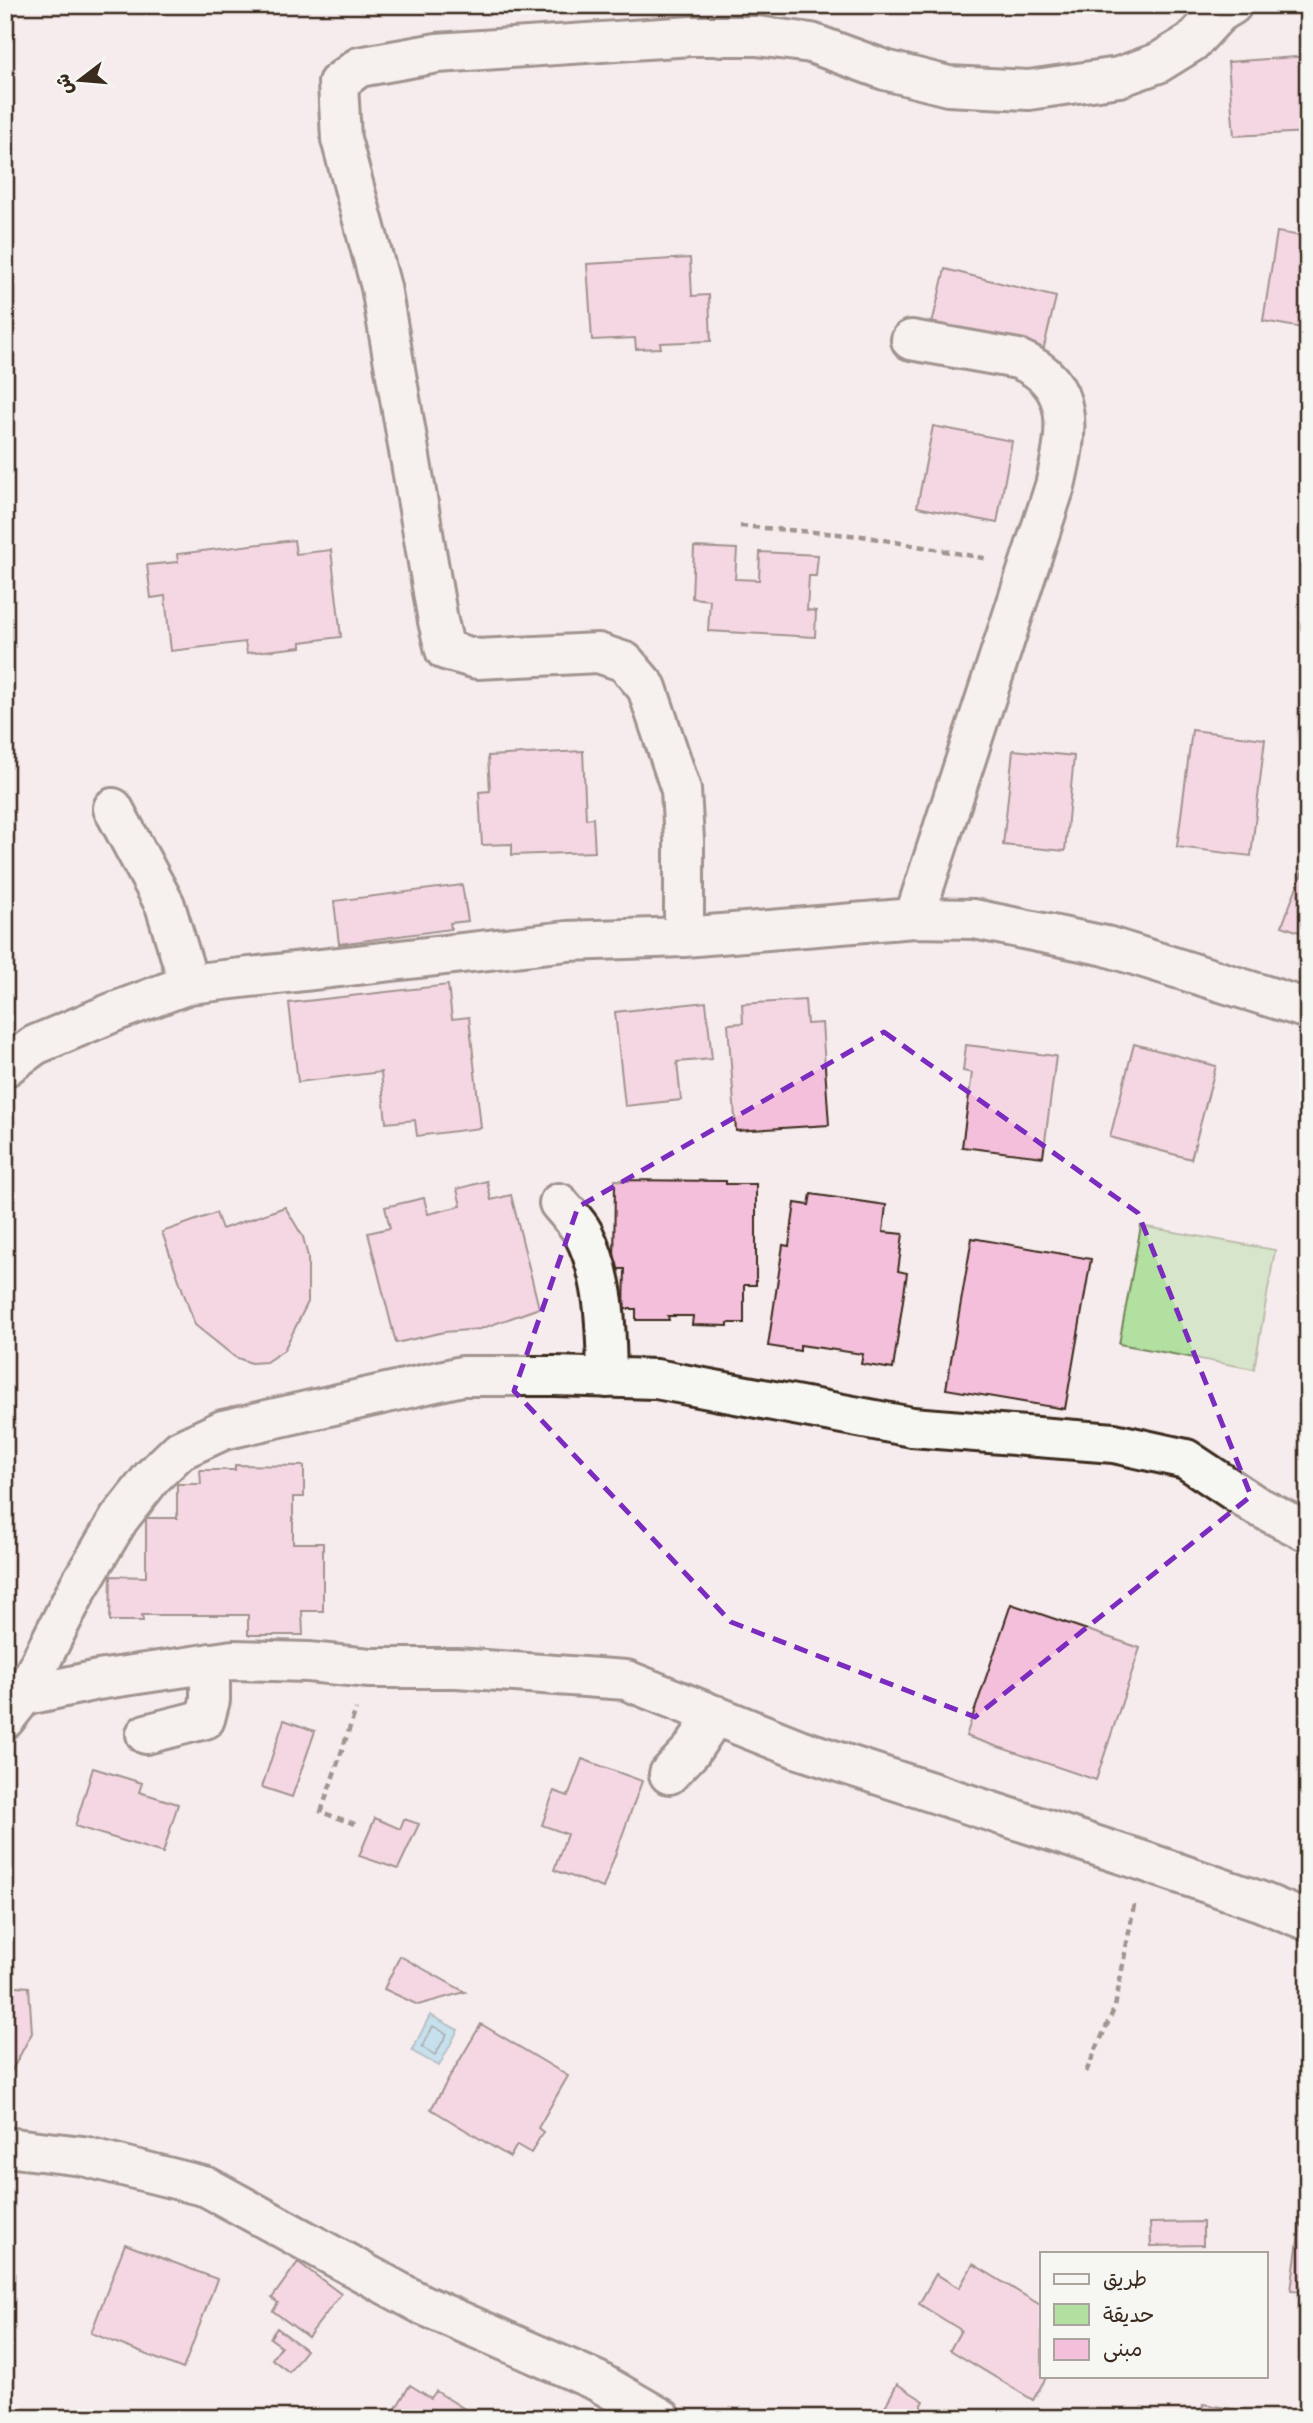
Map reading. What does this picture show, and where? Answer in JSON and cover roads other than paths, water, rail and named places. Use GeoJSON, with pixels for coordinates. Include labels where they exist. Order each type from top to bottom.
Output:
{"type":"FeatureCollection","features":[{"type":"Feature","properties":{"kind":"street"},"geometry":{"type":"LineString","coordinates":[[684,937],[681,790],[647,688],[625,662],[598,653],[477,659],[445,650],[381,286],[341,139],[338,83],[359,66],[436,53],[692,36],[757,36],[811,43],[885,70],[948,86],[1029,90],[1119,77],[1158,63],[1192,42],[1219,13],[1232,5]]}},
{"type":"Feature","properties":{"kind":"street"},"geometry":{"type":"LineString","coordinates":[[911,340],[1018,359],[1035,366],[1060,396],[1065,411],[1062,455],[1055,486],[914,918]]}},
{"type":"Feature","properties":{"kind":"street"},"geometry":{"type":"LineString","coordinates":[[113,808],[165,905],[189,984]]}},
{"type":"Feature","properties":{"kind":"street"},"geometry":{"type":"LineString","coordinates":[[5,1067],[36,1045],[189,984],[567,941],[684,937],[914,918],[974,919],[1106,946],[1308,1009]]}},
{"type":"Feature","properties":{"kind":"street"},"geometry":{"type":"LineString","coordinates":[[559,1203],[582,1230],[594,1259],[606,1318],[607,1378]]}},
{"type":"Feature","properties":{"kind":"street"},"geometry":{"type":"LineString","coordinates":[[14,1707],[79,1586],[119,1519],[152,1477],[180,1450],[223,1430],[463,1376],[656,1379],[912,1427],[1114,1443],[1186,1459],[1255,1505],[1308,1532]]}},
{"type":"Feature","properties":{"kind":"street"},"geometry":{"type":"LineString","coordinates":[[14,1707],[97,1680],[233,1660],[308,1662],[370,1668],[457,1668],[626,1680],[799,1749],[1143,1861],[1308,1921]]}},
{"type":"Feature","properties":{"kind":"street"},"geometry":{"type":"LineString","coordinates":[[146,1734],[205,1719],[210,1700],[211,1663]]}},
{"type":"Feature","properties":{"kind":"street"},"geometry":{"type":"LineString","coordinates":[[669,1774],[691,1751],[715,1715]]}},
{"type":"Feature","properties":{"kind":"street"},"geometry":{"type":"LineString","coordinates":[[5,2147],[83,2155],[207,2187],[423,2305],[597,2381],[661,2418]]}},
{"type":"Feature","properties":{"kind":"water"},"geometry":{"type":"Polygon","coordinates":[[[430,2015],[458,2030],[439,2066],[412,2051],[430,2015]]]}}]}
